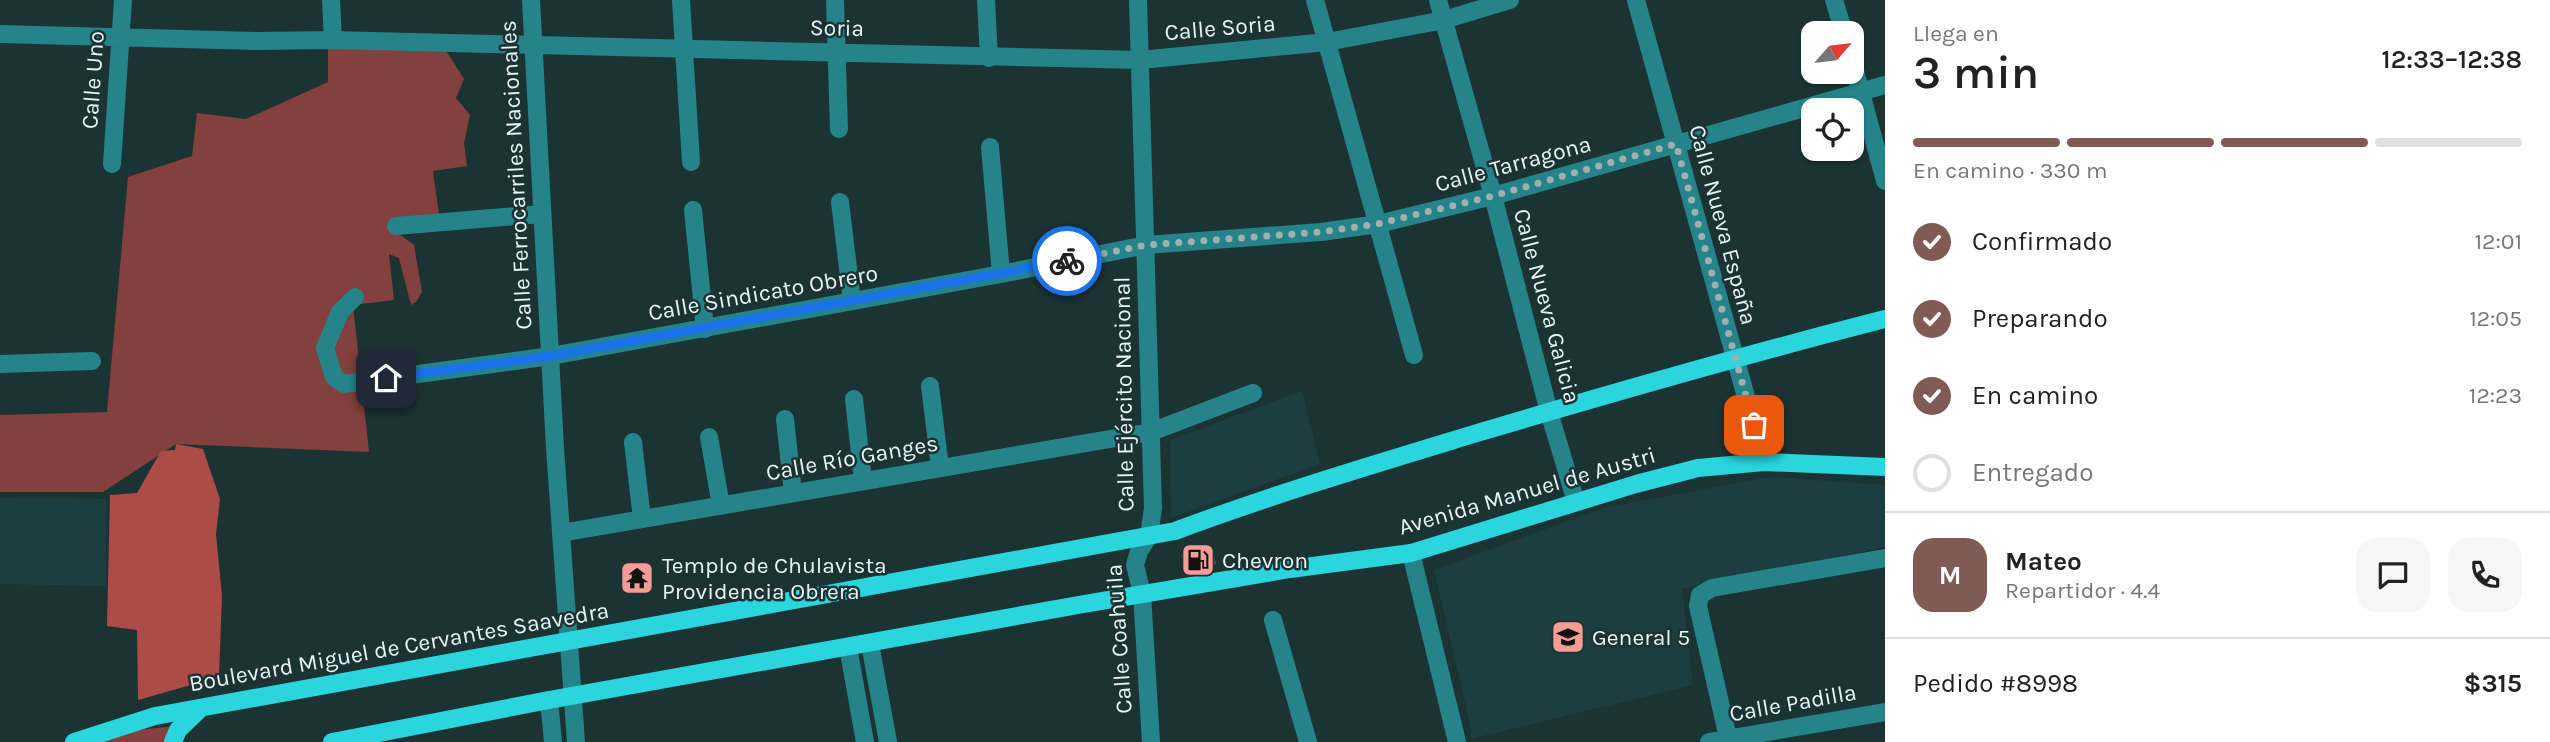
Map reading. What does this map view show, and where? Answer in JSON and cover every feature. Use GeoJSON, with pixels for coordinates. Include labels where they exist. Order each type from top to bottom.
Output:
{"type":"FeatureCollection","features":[{"type":"Feature","properties":{"kind":"main road","name":"Boulevard Miguel de Cervantes Saavedra"},"geometry":{"type":"LineString","coordinates":[[74,742],[142,719],[1175,531],[1278,493],[1549,412],[1734,358],[1885,319]]}},
{"type":"Feature","properties":{"kind":"main road","name":"Avenida Manuel de Austri"},"geometry":{"type":"LineString","coordinates":[[1142,594],[1290,569],[1412,553],[1576,502],[1698,468],[1764,462],[1885,467]]}},
{"type":"Feature","properties":{"kind":"main road"},"geometry":{"type":"LineString","coordinates":[[332,742],[549,700],[1142,594]]}},
{"type":"Feature","properties":{"kind":"main road"},"geometry":{"type":"LineString","coordinates":[[173,742],[178,730],[200,709]]}},
{"type":"Feature","properties":{"kind":"street","name":"Calle Uno"},"geometry":{"type":"LineString","coordinates":[[112,164],[123,0]]}},
{"type":"Feature","properties":{"kind":"street"},"geometry":{"type":"LineString","coordinates":[[331,0],[333,40]]}},
{"type":"Feature","properties":{"kind":"street","name":"Calle Ferrocarriles Nacionales"},"geometry":{"type":"LineString","coordinates":[[531,0],[541,214],[576,742]]}},
{"type":"Feature","properties":{"kind":"street"},"geometry":{"type":"LineString","coordinates":[[681,0],[691,162]]}},
{"type":"Feature","properties":{"kind":"street"},"geometry":{"type":"LineString","coordinates":[[835,0],[839,130]]}},
{"type":"Feature","properties":{"kind":"street"},"geometry":{"type":"LineString","coordinates":[[986,0],[989,58]]}},
{"type":"Feature","properties":{"kind":"street","name":"Calle Ejército Nacional"},"geometry":{"type":"LineString","coordinates":[[1138,0],[1153,508],[1149,536]]}},
{"type":"Feature","properties":{"kind":"street"},"geometry":{"type":"LineString","coordinates":[[1315,0],[1414,355]]}},
{"type":"Feature","properties":{"kind":"street","name":"Calle Nueva Galicia"},"geometry":{"type":"LineString","coordinates":[[1438,0],[1493,196],[1549,412],[1576,502]]}},
{"type":"Feature","properties":{"kind":"street","name":"Calle Soria"},"geometry":{"type":"LineString","coordinates":[[1140,60],[1327,42],[1444,20],[1510,0]]}},
{"type":"Feature","properties":{"kind":"street","name":"Calle Nueva España"},"geometry":{"type":"LineString","coordinates":[[1636,0],[1764,462]]}},
{"type":"Feature","properties":{"kind":"street"},"geometry":{"type":"LineString","coordinates":[[1834,0],[1840,21]]}},
{"type":"Feature","properties":{"kind":"street","name":"Soria"},"geometry":{"type":"LineString","coordinates":[[0,34],[1140,60]]}},
{"type":"Feature","properties":{"kind":"street"},"geometry":{"type":"LineString","coordinates":[[1858,84],[1885,181]]}},
{"type":"Feature","properties":{"kind":"street","name":"Calle Tarragona"},"geometry":{"type":"LineString","coordinates":[[1146,245],[1321,232],[1377,224],[1493,196],[1885,85]]}},
{"type":"Feature","properties":{"kind":"street"},"geometry":{"type":"LineString","coordinates":[[990,147],[1001,274]]}},
{"type":"Feature","properties":{"kind":"street"},"geometry":{"type":"LineString","coordinates":[[840,202],[852,301]]}},
{"type":"Feature","properties":{"kind":"street"},"geometry":{"type":"LineString","coordinates":[[693,209],[705,329]]}},
{"type":"Feature","properties":{"kind":"street"},"geometry":{"type":"LineString","coordinates":[[396,226],[541,214]]}},
{"type":"Feature","properties":{"kind":"street","name":"Calle Sindicato Obrero"},"geometry":{"type":"LineString","coordinates":[[355,297],[341,312],[325,348],[334,377],[345,384],[551,356],[1146,245]]}},
{"type":"Feature","properties":{"kind":"street"},"geometry":{"type":"LineString","coordinates":[[0,364],[92,361]]}},
{"type":"Feature","properties":{"kind":"street"},"geometry":{"type":"LineString","coordinates":[[930,386],[940,468]]}},
{"type":"Feature","properties":{"kind":"street","name":"Calle Río Ganges"},"geometry":{"type":"LineString","coordinates":[[561,533],[1151,432],[1253,393]]}},
{"type":"Feature","properties":{"kind":"street"},"geometry":{"type":"LineString","coordinates":[[854,399],[863,481]]}},
{"type":"Feature","properties":{"kind":"street"},"geometry":{"type":"LineString","coordinates":[[785,419],[793,494]]}},
{"type":"Feature","properties":{"kind":"street"},"geometry":{"type":"LineString","coordinates":[[709,437],[721,506]]}},
{"type":"Feature","properties":{"kind":"street"},"geometry":{"type":"LineString","coordinates":[[633,442],[642,519]]}},
{"type":"Feature","properties":{"kind":"street","name":"Calle Coahuila"},"geometry":{"type":"LineString","coordinates":[[1149,536],[1135,558],[1142,594],[1151,742]]}},
{"type":"Feature","properties":{"kind":"street"},"geometry":{"type":"LineString","coordinates":[[1412,553],[1457,742]]}},
{"type":"Feature","properties":{"kind":"street"},"geometry":{"type":"LineString","coordinates":[[1729,740],[1698,600],[1703,593],[1712,588],[1885,558]]}},
{"type":"Feature","properties":{"kind":"street"},"geometry":{"type":"LineString","coordinates":[[1273,621],[1308,742]]}},
{"type":"Feature","properties":{"kind":"street"},"geometry":{"type":"LineString","coordinates":[[870,644],[888,742]]}},
{"type":"Feature","properties":{"kind":"street"},"geometry":{"type":"LineString","coordinates":[[848,648],[865,742]]}},
{"type":"Feature","properties":{"kind":"street"},"geometry":{"type":"LineString","coordinates":[[549,700],[553,742]]}},
{"type":"Feature","properties":{"kind":"street","name":"Calle Padilla"},"geometry":{"type":"LineString","coordinates":[[1709,742],[1885,712]]}},
{"type":"Feature","properties":{"kind":"shaded area"},"geometry":{"type":"Polygon","coordinates":[[[328,45],[443,46],[464,79],[456,98],[470,115],[464,143],[467,166],[433,171],[439,214],[395,231],[414,245],[422,292],[416,302],[411,305],[399,258],[389,254],[394,300],[353,305],[369,452],[176,444],[103,492],[0,492],[0,415],[107,412],[128,177],[192,156],[197,113],[246,119],[328,82],[328,45]]]}},
{"type":"Feature","properties":{"kind":"shaded area"},"geometry":{"type":"Polygon","coordinates":[[[1302,391],[1320,464],[1171,518],[1170,440],[1302,391]]]}},
{"type":"Feature","properties":{"kind":"shaded area"},"geometry":{"type":"Polygon","coordinates":[[[176,444],[203,449],[220,499],[216,534],[222,596],[219,677],[138,700],[137,630],[107,626],[110,495],[137,493],[161,451],[175,450],[176,444]]]}},
{"type":"Feature","properties":{"kind":"shaded area","name":"General 5"},"geometry":{"type":"Polygon","coordinates":[[[1770,477],[1885,485],[1885,547],[1682,589],[1693,685],[1470,739],[1471,728],[1434,570],[1603,508],[1770,477]]]}},
{"type":"Feature","properties":{"kind":"shaded area"},"geometry":{"type":"Polygon","coordinates":[[[0,498],[106,499],[106,586],[0,584],[0,498]]]}},
{"type":"Feature","properties":{"kind":"shaded area"},"geometry":{"type":"Polygon","coordinates":[[[178,726],[178,742],[103,742],[135,730],[178,726]]]}},
{"type":"Feature","properties":{"kind":"building","name":"Chevron"},"geometry":{"type":"Polygon","coordinates":[[[1212,547],[1216,564],[1185,572],[1181,555],[1212,547]]]}},
{"type":"Feature","properties":{"kind":"way so far"},"geometry":{"type":"LineString","coordinates":[[1067,261],[1146,245],[1321,232],[1377,224],[1493,196],[1676,144],[1754,425]]}},
{"type":"Feature","properties":{"kind":"place","name":"Chevron"},"geometry":{"type":"Point","coordinates":[1198,560]}},
{"type":"Feature","properties":{"kind":"place","name":"Templo de Chulavista Providencia Obrera"},"geometry":{"type":"Point","coordinates":[637,578]}},
{"type":"Feature","properties":{"kind":"place","name":"General 5"},"geometry":{"type":"Point","coordinates":[1568,637]}},
{"type":"Feature","properties":{"kind":"route"},"geometry":{"type":"LineString","coordinates":[[386,378],[551,356],[1067,261]]}}]}
